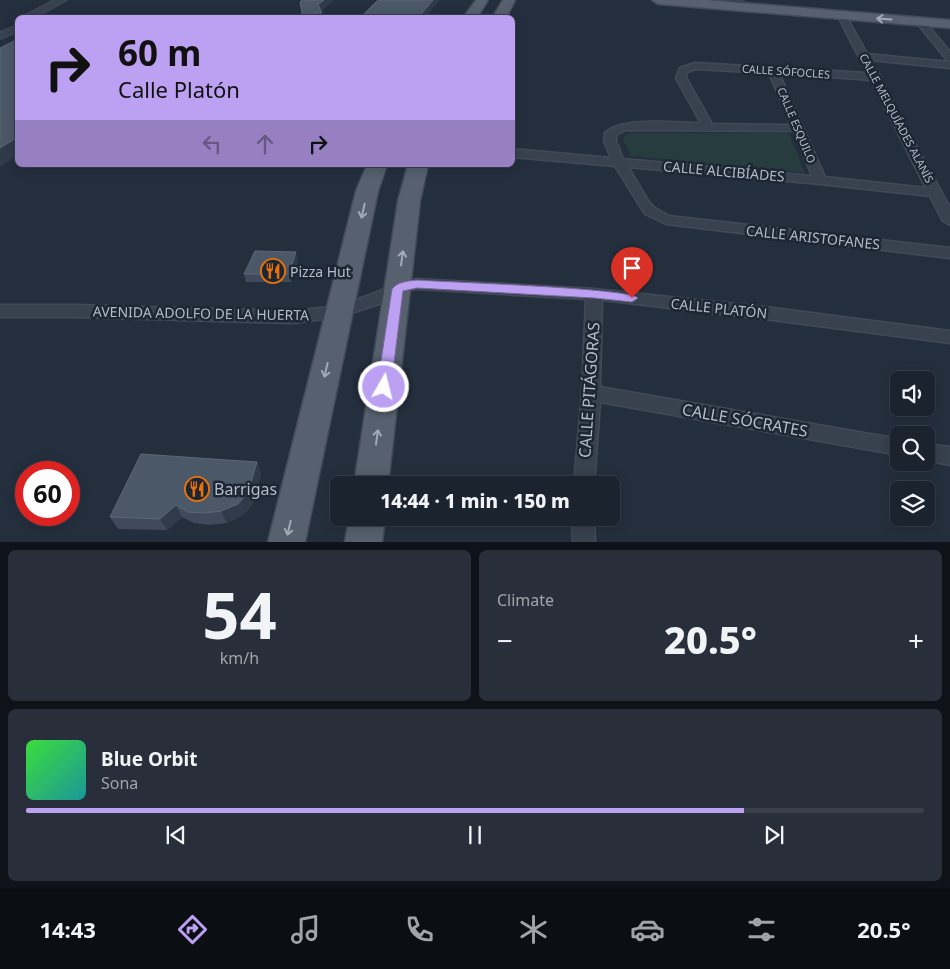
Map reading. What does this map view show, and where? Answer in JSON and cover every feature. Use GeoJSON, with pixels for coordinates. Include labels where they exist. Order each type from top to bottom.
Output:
{"type":"FeatureCollection","features":[{"type":"Feature","properties":{"kind":"main road"},"geometry":{"type":"LineString","coordinates":[[472,15],[482,0]]}},
{"type":"Feature","properties":{"kind":"main road"},"geometry":{"type":"LineString","coordinates":[[501,15],[509,0]]}},
{"type":"Feature","properties":{"kind":"main road"},"geometry":{"type":"LineString","coordinates":[[658,0],[950,24]]}},
{"type":"Feature","properties":{"kind":"main road"},"geometry":{"type":"LineString","coordinates":[[372,476],[397,289],[396,169]]}},
{"type":"Feature","properties":{"kind":"main road"},"geometry":{"type":"LineString","coordinates":[[286,542],[367,191],[396,169]]}},
{"type":"Feature","properties":{"kind":"main road"},"geometry":{"type":"LineString","coordinates":[[363,542],[365,526]]}},
{"type":"Feature","properties":{"kind":"street"},"geometry":{"type":"LineString","coordinates":[[31,15],[62,0]]}},
{"type":"Feature","properties":{"kind":"street"},"geometry":{"type":"LineString","coordinates":[[44,15],[74,0]]}},
{"type":"Feature","properties":{"kind":"street"},"geometry":{"type":"LineString","coordinates":[[731,0],[756,9]]}},
{"type":"Feature","properties":{"kind":"street","name":"CALLE MELQUÍADES ALANÍS"},"geometry":{"type":"LineString","coordinates":[[842,16],[866,58],[950,221]]}},
{"type":"Feature","properties":{"kind":"street"},"geometry":{"type":"LineString","coordinates":[[920,21],[950,58]]}},
{"type":"Feature","properties":{"kind":"street"},"geometry":{"type":"LineString","coordinates":[[0,30],[15,22]]}},
{"type":"Feature","properties":{"kind":"street"},"geometry":{"type":"LineString","coordinates":[[0,36],[15,29]]}},
{"type":"Feature","properties":{"kind":"street"},"geometry":{"type":"LineString","coordinates":[[866,58],[950,65]]}},
{"type":"Feature","properties":{"kind":"street","name":"CALLE SÓFOCLES"},"geometry":{"type":"LineString","coordinates":[[708,127],[681,78],[683,70],[695,66],[876,77]]}},
{"type":"Feature","properties":{"kind":"street","name":"CALLE ESQUILO"},"geometry":{"type":"LineString","coordinates":[[773,70],[820,180]]}},
{"type":"Feature","properties":{"kind":"street","name":"CALLE ARISTOFANES"},"geometry":{"type":"LineString","coordinates":[[708,127],[632,126],[611,133],[610,141],[618,161],[650,211],[666,220],[676,222],[950,253]]}},
{"type":"Feature","properties":{"kind":"street"},"geometry":{"type":"LineString","coordinates":[[708,127],[799,128]]}},
{"type":"Feature","properties":{"kind":"street","name":"CALLE ALCIBÍADES"},"geometry":{"type":"LineString","coordinates":[[515,153],[820,180],[936,193]]}},
{"type":"Feature","properties":{"kind":"street","name":"CALLE PLATÓN"},"geometry":{"type":"LineString","coordinates":[[397,289],[417,284],[594,294],[765,313],[950,337]]}},
{"type":"Feature","properties":{"kind":"street","name":"AVENIDA ADOLFO DE LA HUERTA"},"geometry":{"type":"LineString","coordinates":[[0,311],[75,311],[294,317],[340,311],[376,300],[397,289]]}},
{"type":"Feature","properties":{"kind":"street","name":"CALLE PITÁGORAS"},"geometry":{"type":"LineString","coordinates":[[585,476],[591,393],[594,294]]}},
{"type":"Feature","properties":{"kind":"street","name":"CALLE SÓCRATES"},"geometry":{"type":"LineString","coordinates":[[591,393],[890,445]]}},
{"type":"Feature","properties":{"kind":"street"},"geometry":{"type":"LineString","coordinates":[[935,454],[950,456]]}},
{"type":"Feature","properties":{"kind":"street"},"geometry":{"type":"LineString","coordinates":[[583,526],[584,542]]}},
{"type":"Feature","properties":{"kind":"green space"},"geometry":{"type":"Polygon","coordinates":[[[630,133],[789,133],[805,173],[631,156],[623,140],[624,136],[630,133]]]}},
{"type":"Feature","properties":{"kind":"building"},"geometry":{"type":"Polygon","coordinates":[[[302,0],[324,0],[318,5],[322,13],[315,13],[318,15],[302,15],[300,2],[302,0]]]}},
{"type":"Feature","properties":{"kind":"building"},"geometry":{"type":"Polygon","coordinates":[[[378,0],[433,0],[420,15],[363,15],[378,0]]]}},
{"type":"Feature","properties":{"kind":"building"},"geometry":{"type":"Polygon","coordinates":[[[15,40],[15,139],[0,148],[0,48],[15,40]]]}},
{"type":"Feature","properties":{"kind":"building"},"geometry":{"type":"Polygon","coordinates":[[[255,251],[296,252],[289,274],[244,274],[255,251]]]}},
{"type":"Feature","properties":{"kind":"building","name":"Barrigas"},"geometry":{"type":"Polygon","coordinates":[[[141,454],[257,462],[248,492],[238,504],[221,511],[188,512],[176,505],[160,519],[110,517],[141,454]]]}},
{"type":"Feature","properties":{"kind":"place","name":"Pizza Hut"},"geometry":{"type":"Point","coordinates":[273,271]}},
{"type":"Feature","properties":{"kind":"place","name":"Barrigas"},"geometry":{"type":"Point","coordinates":[197,489]}},
{"type":"Feature","properties":{"kind":"route"},"geometry":{"type":"LineString","coordinates":[[384,387],[397,289],[417,284],[594,294],[632,298]]}}]}
